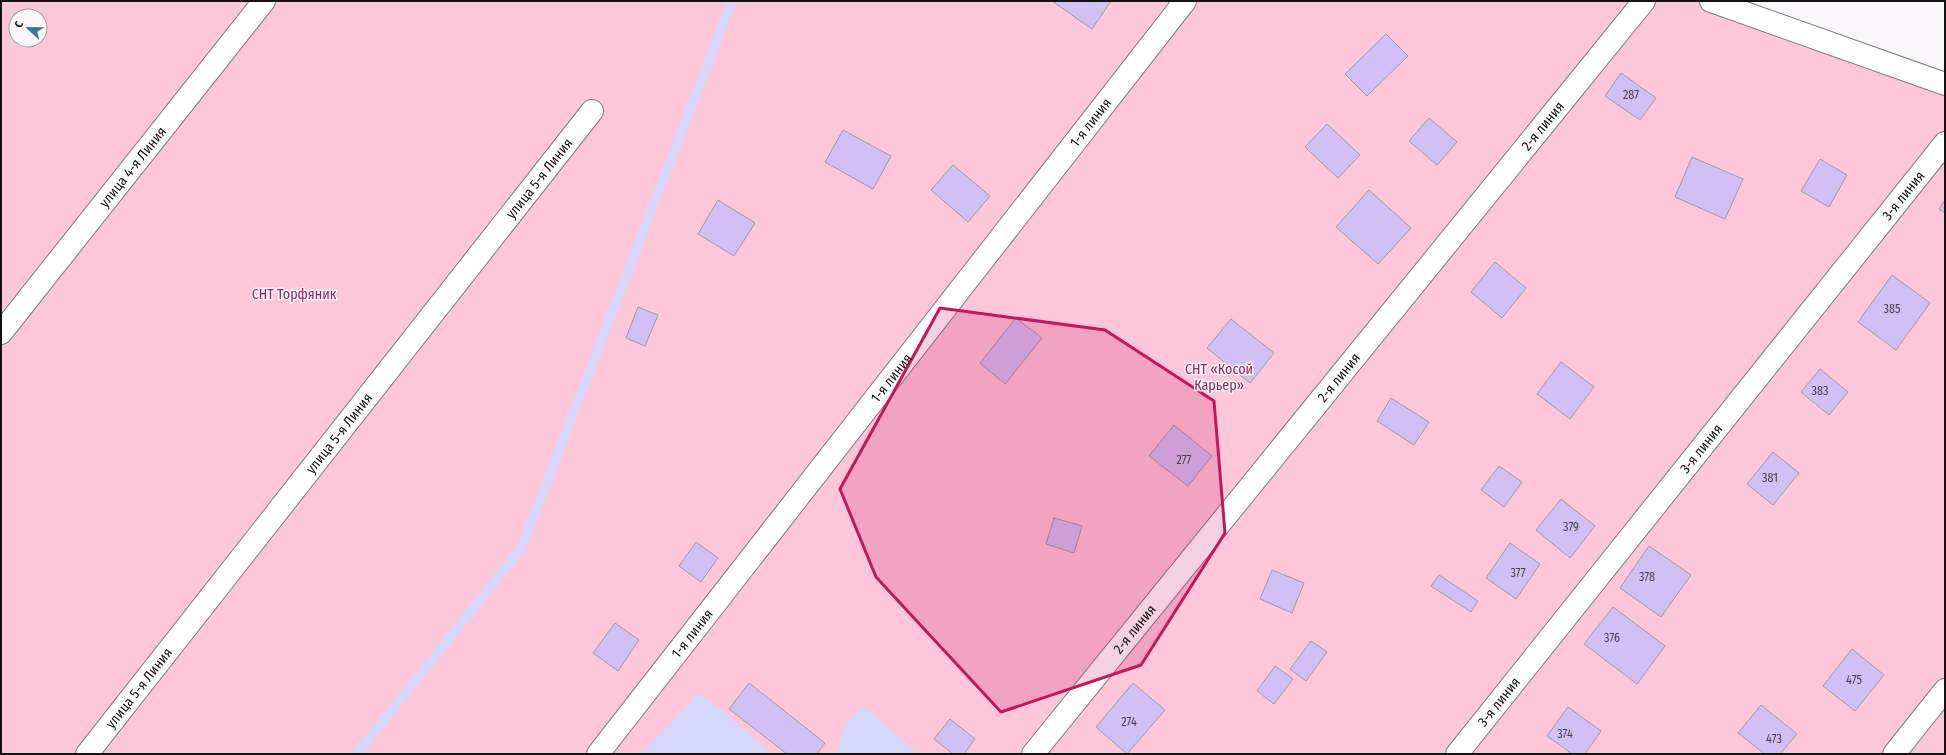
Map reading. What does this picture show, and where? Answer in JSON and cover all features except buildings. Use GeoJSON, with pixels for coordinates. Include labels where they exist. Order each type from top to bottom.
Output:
{"type":"FeatureCollection","features":[{"type":"Feature","properties":{"kind":"street","name":"улица 4-я Линия"},"geometry":{"type":"LineString","coordinates":[[1,333],[264,1]]}},
{"type":"Feature","properties":{"kind":"street","name":"1-я линия"},"geometry":{"type":"LineString","coordinates":[[598,754],[1185,1]]}},
{"type":"Feature","properties":{"kind":"street","name":"2-я линия"},"geometry":{"type":"LineString","coordinates":[[1033,754],[1644,1]]}},
{"type":"Feature","properties":{"kind":"street"},"geometry":{"type":"LineString","coordinates":[[1711,1],[1945,84]]}},
{"type":"Feature","properties":{"kind":"street","name":"улица 5-я Линия"},"geometry":{"type":"LineString","coordinates":[[87,754],[592,112]]}},
{"type":"Feature","properties":{"kind":"street","name":"3-я линия"},"geometry":{"type":"LineString","coordinates":[[1457,754],[1945,143]]}},
{"type":"Feature","properties":{"kind":"street"},"geometry":{"type":"LineString","coordinates":[[1894,754],[1945,690]]}},
{"type":"Feature","properties":{"kind":"highlighted area"},"geometry":{"type":"Polygon","coordinates":[[[940,308],[1105,330],[1214,401],[1225,533],[1141,665],[1001,712],[876,577],[840,489],[940,308]]]}},
{"type":"Feature","properties":{"kind":"green space","name":"СНТ «Косой Карьер»"},"geometry":{"type":"Polygon","coordinates":[[[1,1],[1750,1],[1945,84],[1945,754],[1,754],[1,1]]]}},
{"type":"Feature","properties":{"kind":"water"},"geometry":{"type":"Polygon","coordinates":[[[699,693],[722,711],[772,754],[642,754],[699,693]]]}},
{"type":"Feature","properties":{"kind":"water"},"geometry":{"type":"Polygon","coordinates":[[[864,706],[918,754],[837,754],[843,728],[864,706]]]}},
{"type":"Feature","properties":{"kind":"waterway"},"geometry":{"type":"LineString","coordinates":[[357,754],[522,547],[732,1]]}},
{"type":"Feature","properties":{"kind":"park label","name":"СНТ Торфяник"},"geometry":{"type":"Point","coordinates":[294,294]}}]}
